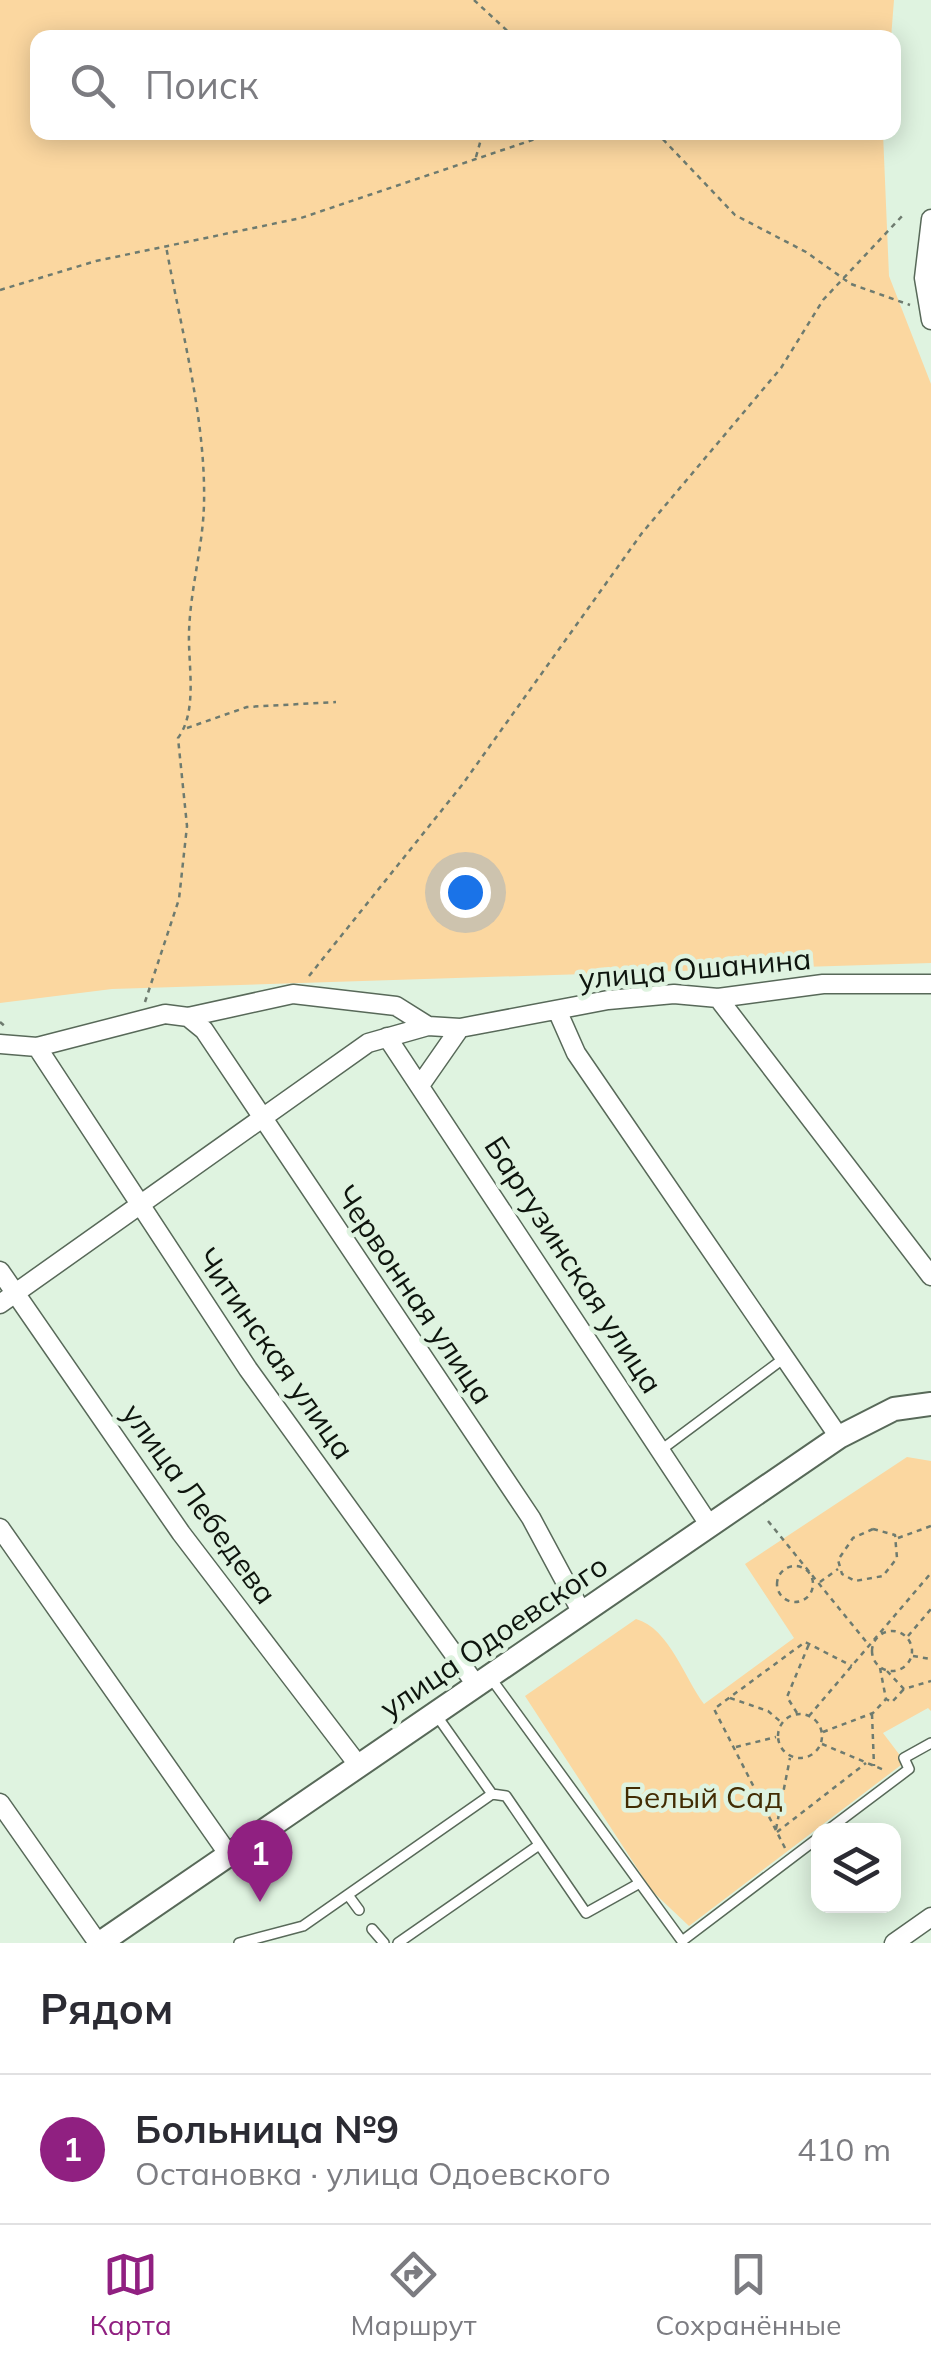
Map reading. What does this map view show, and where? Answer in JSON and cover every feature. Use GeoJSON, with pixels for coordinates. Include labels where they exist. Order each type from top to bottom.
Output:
{"type":"FeatureCollection","features":[{"type":"Feature","properties":{"kind":"street"},"geometry":{"type":"LineString","coordinates":[[926,315],[924,278],[931,220]]}},
{"type":"Feature","properties":{"kind":"street","name":"улица Ошанина"},"geometry":{"type":"LineString","coordinates":[[0,1044],[38,1047],[165,1014],[188,1017],[293,994],[332,995],[396,1006],[428,1026],[460,1028],[674,994],[718,998],[823,984],[931,984]]}},
{"type":"Feature","properties":{"kind":"street"},"geometry":{"type":"LineString","coordinates":[[718,998],[931,1276]]}},
{"type":"Feature","properties":{"kind":"street"},"geometry":{"type":"LineString","coordinates":[[557,1010],[576,1054],[838,1437]]}},
{"type":"Feature","properties":{"kind":"street","name":"Червонная улица"},"geometry":{"type":"LineString","coordinates":[[188,1017],[204,1030],[531,1518],[582,1613]]}},
{"type":"Feature","properties":{"kind":"street"},"geometry":{"type":"LineString","coordinates":[[8,1298],[368,1044],[428,1026]]}},
{"type":"Feature","properties":{"kind":"street"},"geometry":{"type":"LineString","coordinates":[[421,1084],[460,1028]]}},
{"type":"Feature","properties":{"kind":"street","name":"Баргузинская улица"},"geometry":{"type":"LineString","coordinates":[[387,1038],[710,1526]]}},
{"type":"Feature","properties":{"kind":"street","name":"Читинская улица"},"geometry":{"type":"LineString","coordinates":[[38,1047],[248,1369],[483,1681]]}},
{"type":"Feature","properties":{"kind":"street","name":"улица Лебедева"},"geometry":{"type":"LineString","coordinates":[[0,1270],[8,1298],[360,1766]]}},
{"type":"Feature","properties":{"kind":"street","name":"улица Одоевского"},"geometry":{"type":"LineString","coordinates":[[99,1943],[838,1437],[894,1410],[931,1404]]}},
{"type":"Feature","properties":{"kind":"street"},"geometry":{"type":"LineString","coordinates":[[0,1528],[230,1855]]}},
{"type":"Feature","properties":{"kind":"street"},"geometry":{"type":"LineString","coordinates":[[0,1803],[99,1943]]}},
{"type":"Feature","properties":{"kind":"street"},"geometry":{"type":"LineString","coordinates":[[894,1943],[931,1917]]}},
{"type":"Feature","properties":{"kind":"lane"},"geometry":{"type":"LineString","coordinates":[[660,1450],[783,1359]]}},
{"type":"Feature","properties":{"kind":"lane"},"geometry":{"type":"LineString","coordinates":[[483,1681],[681,1942],[811,1843]]}},
{"type":"Feature","properties":{"kind":"lane"},"geometry":{"type":"LineString","coordinates":[[436,1713],[492,1794]]}},
{"type":"Feature","properties":{"kind":"lane"},"geometry":{"type":"LineString","coordinates":[[837,1823],[909,1769],[904,1758],[931,1743]]}},
{"type":"Feature","properties":{"kind":"lane"},"geometry":{"type":"LineString","coordinates":[[239,1943],[303,1926],[492,1794],[506,1796],[586,1913],[638,1884]]}},
{"type":"Feature","properties":{"kind":"lane"},"geometry":{"type":"LineString","coordinates":[[398,1943],[539,1845]]}},
{"type":"Feature","properties":{"kind":"lane"},"geometry":{"type":"LineString","coordinates":[[348,1894],[359,1910]]}},
{"type":"Feature","properties":{"kind":"lane"},"geometry":{"type":"LineString","coordinates":[[372,1930],[384,1943]]}},
{"type":"Feature","properties":{"kind":"path"},"geometry":{"type":"LineString","coordinates":[[474,0],[506,30]]}},
{"type":"Feature","properties":{"kind":"path"},"geometry":{"type":"LineString","coordinates":[[476,158],[482,140]]}},
{"type":"Feature","properties":{"kind":"path"},"geometry":{"type":"LineString","coordinates":[[0,290],[166,246],[300,218],[531,140]]}},
{"type":"Feature","properties":{"kind":"path"},"geometry":{"type":"LineString","coordinates":[[664,140],[735,215],[806,252],[841,277],[926,315]]}},
{"type":"Feature","properties":{"kind":"path"},"geometry":{"type":"LineString","coordinates":[[293,994],[462,786],[642,533],[781,368],[841,277],[904,214]]}},
{"type":"Feature","properties":{"kind":"path"},"geometry":{"type":"LineString","coordinates":[[139,1020],[179,898],[187,826],[178,738],[185,728],[190,692],[190,589],[204,506],[200,444],[166,246]]}},
{"type":"Feature","properties":{"kind":"path"},"geometry":{"type":"LineString","coordinates":[[185,728],[247,707],[336,702]]}},
{"type":"Feature","properties":{"kind":"path"},"geometry":{"type":"LineString","coordinates":[[768,1521],[870,1646]]}},
{"type":"Feature","properties":{"kind":"path"},"geometry":{"type":"LineString","coordinates":[[897,1538],[931,1526]]}},
{"type":"Feature","properties":{"kind":"path"},"geometry":{"type":"LineString","coordinates":[[819,1583],[840,1569],[843,1551],[860,1534],[886,1529],[897,1538]]}},
{"type":"Feature","properties":{"kind":"path"},"geometry":{"type":"LineString","coordinates":[[840,1569],[855,1581],[883,1576],[897,1558],[897,1538]]}},
{"type":"Feature","properties":{"kind":"path"},"geometry":{"type":"LineString","coordinates":[[800,1566],[810,1572],[812,1590],[805,1600],[794,1602],[779,1592],[780,1575],[788,1568],[800,1566]]}},
{"type":"Feature","properties":{"kind":"path"},"geometry":{"type":"LineString","coordinates":[[809,1716],[931,1573]]}},
{"type":"Feature","properties":{"kind":"path"},"geometry":{"type":"LineString","coordinates":[[907,1637],[931,1609]]}},
{"type":"Feature","properties":{"kind":"path"},"geometry":{"type":"LineString","coordinates":[[877,1637],[895,1632],[907,1637]]}},
{"type":"Feature","properties":{"kind":"path"},"geometry":{"type":"LineString","coordinates":[[821,1733],[873,1713],[886,1699],[885,1680],[872,1650],[877,1637]]}},
{"type":"Feature","properties":{"kind":"path"},"geometry":{"type":"LineString","coordinates":[[886,1670],[905,1667],[912,1656],[907,1637]]}},
{"type":"Feature","properties":{"kind":"path"},"geometry":{"type":"LineString","coordinates":[[809,1644],[852,1666]]}},
{"type":"Feature","properties":{"kind":"path"},"geometry":{"type":"LineString","coordinates":[[790,1859],[714,1710],[809,1644]]}},
{"type":"Feature","properties":{"kind":"path"},"geometry":{"type":"LineString","coordinates":[[798,1714],[787,1697],[809,1644]]}},
{"type":"Feature","properties":{"kind":"path"},"geometry":{"type":"LineString","coordinates":[[912,1656],[931,1660]]}},
{"type":"Feature","properties":{"kind":"path"},"geometry":{"type":"LineString","coordinates":[[880,1667],[904,1690]]}},
{"type":"Feature","properties":{"kind":"path"},"geometry":{"type":"LineString","coordinates":[[885,1680],[894,1680]]}},
{"type":"Feature","properties":{"kind":"path"},"geometry":{"type":"LineString","coordinates":[[886,1699],[892,1702],[904,1690],[931,1681]]}},
{"type":"Feature","properties":{"kind":"path"},"geometry":{"type":"LineString","coordinates":[[730,1698],[768,1711],[782,1724]]}},
{"type":"Feature","properties":{"kind":"path"},"geometry":{"type":"LineString","coordinates":[[873,1713],[874,1766]]}},
{"type":"Feature","properties":{"kind":"path"},"geometry":{"type":"LineString","coordinates":[[776,1831],[790,1757],[778,1737],[782,1724],[798,1714],[809,1716],[821,1733],[820,1744],[805,1758],[790,1757]]}},
{"type":"Feature","properties":{"kind":"path"},"geometry":{"type":"LineString","coordinates":[[734,1748],[778,1737]]}},
{"type":"Feature","properties":{"kind":"path"},"geometry":{"type":"LineString","coordinates":[[820,1744],[899,1776]]}},
{"type":"Feature","properties":{"kind":"path"},"geometry":{"type":"LineString","coordinates":[[776,1831],[866,1762]]}},
{"type":"Feature","properties":{"kind":"green space"},"geometry":{"type":"Polygon","coordinates":[[[0,0],[894,0],[892,30],[30,30],[30,140],[883,140],[889,276],[931,384],[931,963],[112,989],[0,1003],[0,0]]]}},
{"type":"Feature","properties":{"kind":"green space","name":"Белый Сад"},"geometry":{"type":"Polygon","coordinates":[[[907,1457],[931,1461],[931,1711],[928,1708],[883,1733],[905,1762],[825,1823],[811,1823],[811,1833],[689,1926],[652,1891],[525,1696],[636,1619],[648,1624],[667,1643],[704,1704],[794,1638],[745,1564],[907,1457]]]}},
{"type":"Feature","properties":{"kind":"place","name":"Больница №9"},"geometry":{"type":"Point","coordinates":[260,1902]}}]}
